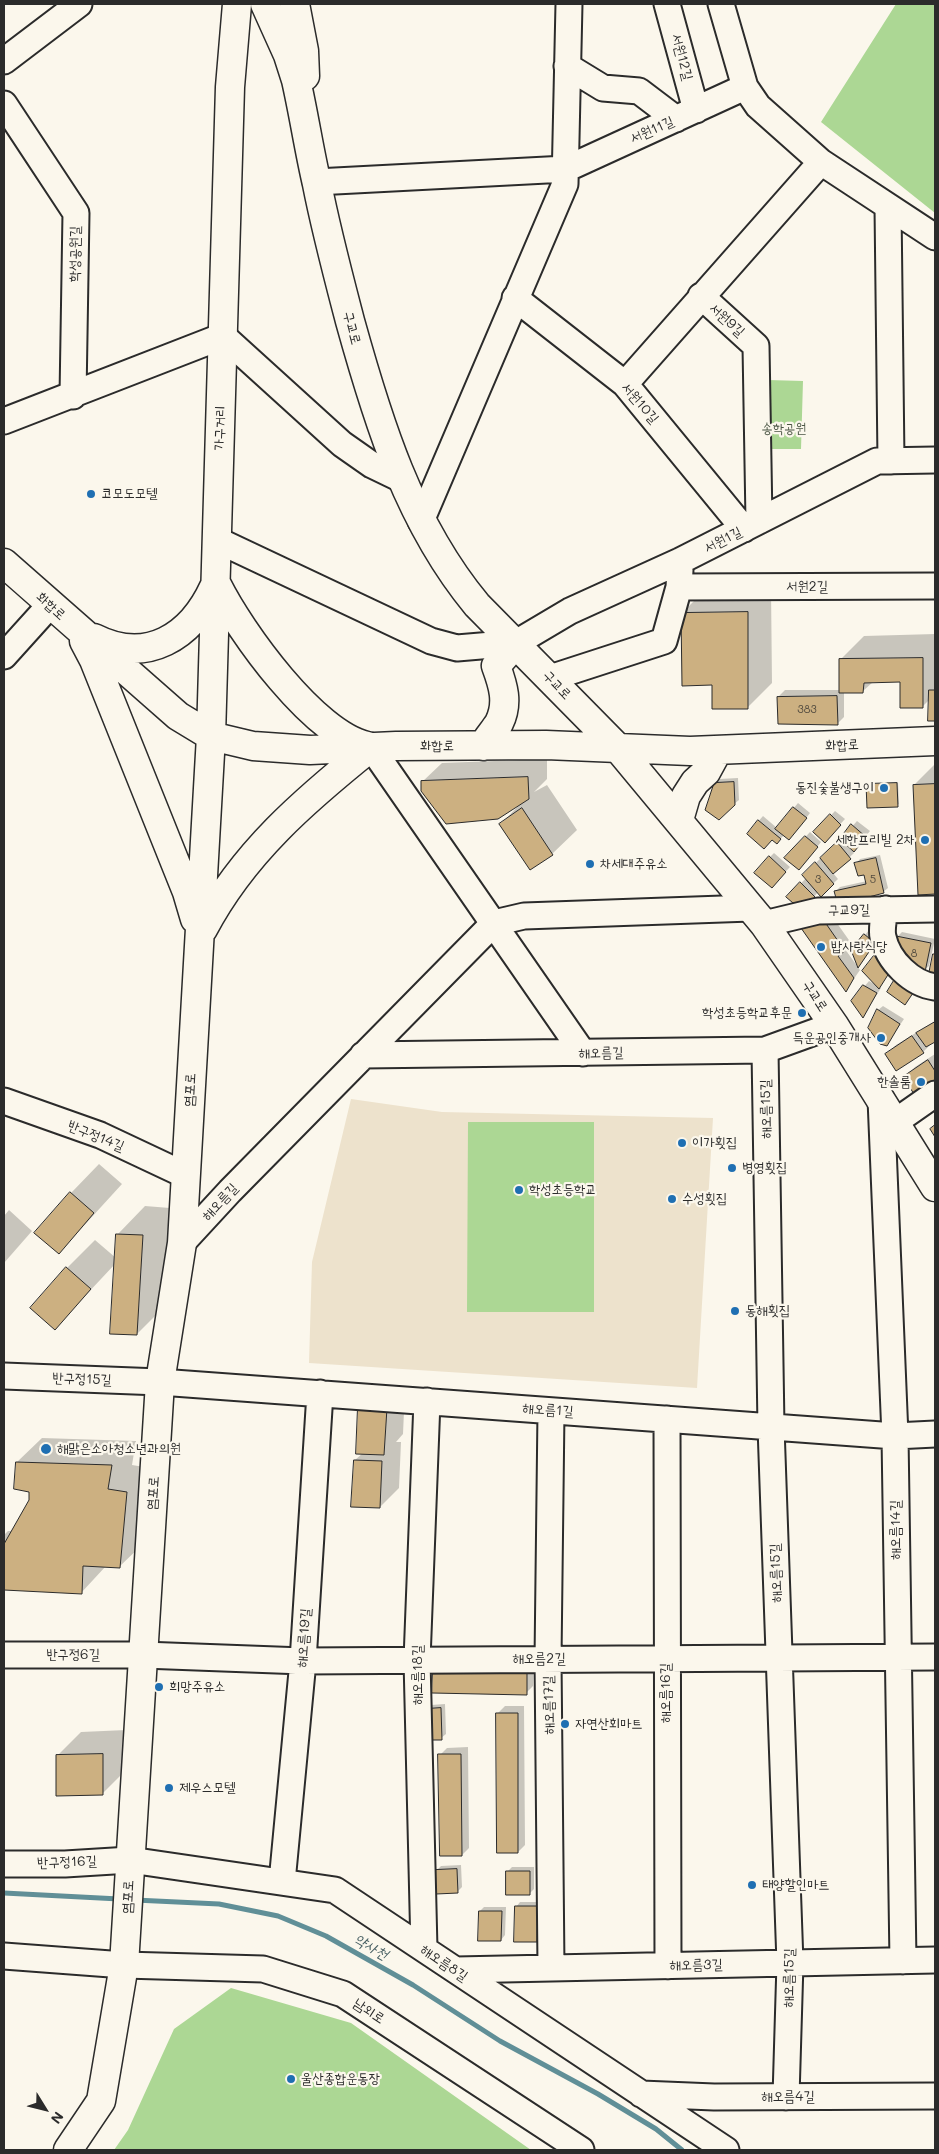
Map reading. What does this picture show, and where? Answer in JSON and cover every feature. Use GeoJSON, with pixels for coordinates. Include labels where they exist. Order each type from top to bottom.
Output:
{"type":"FeatureCollection","features":[{"type":"Feature","properties":{"kind":"main road"},"geometry":{"type":"LineString","coordinates":[[229,120],[237,4]]}},
{"type":"Feature","properties":{"kind":"main road"},"geometry":{"type":"LineString","coordinates":[[229,120],[242,60],[266,4]]}},
{"type":"Feature","properties":{"kind":"main road","name":"구교로"},"geometry":{"type":"LineString","coordinates":[[266,4],[288,55],[306,122],[316,182],[367,384],[384,436],[421,521],[436,550],[477,606],[516,643],[617,747],[758,916],[834,1025],[935,1187]]}},
{"type":"Feature","properties":{"kind":"main road","name":"구교로"},"geometry":{"type":"LineString","coordinates":[[295,4],[304,51],[306,122]]}},
{"type":"Feature","properties":{"kind":"main road","name":"가구거리"},"geometry":{"type":"LineString","coordinates":[[211,736],[229,120]]}},
{"type":"Feature","properties":{"kind":"main road","name":"화합로"},"geometry":{"type":"LineString","coordinates":[[4,563],[178,716],[211,736],[253,746],[310,750],[371,747],[483,746],[617,747],[690,751],[935,741]]}},
{"type":"Feature","properties":{"kind":"main road"},"geometry":{"type":"LineString","coordinates":[[77,629],[108,645],[124,649],[152,647],[180,633],[192,622],[202,610],[216,583]]}},
{"type":"Feature","properties":{"kind":"main road"},"geometry":{"type":"LineString","coordinates":[[216,583],[246,635],[290,687],[321,719],[339,733],[355,743],[371,747]]}},
{"type":"Feature","properties":{"kind":"main road"},"geometry":{"type":"LineString","coordinates":[[77,629],[94,660],[187,892],[200,935]]}},
{"type":"Feature","properties":{"kind":"main road"},"geometry":{"type":"LineString","coordinates":[[483,746],[498,724],[504,710],[505,696],[496,666],[516,643]]}},
{"type":"Feature","properties":{"kind":"main road","name":"염포로"},"geometry":{"type":"LineString","coordinates":[[68,2150],[101,2101],[124,1965],[160,1382],[182,1243],[211,736]]}},
{"type":"Feature","properties":{"kind":"main road"},"geometry":{"type":"LineString","coordinates":[[200,935],[216,904],[260,846],[306,800],[371,747]]}},
{"type":"Feature","properties":{"kind":"main road"},"geometry":{"type":"LineString","coordinates":[[679,820],[686,796],[695,782],[706,772],[718,750]]}},
{"type":"Feature","properties":{"kind":"street"},"geometry":{"type":"LineString","coordinates":[[4,61],[79,4]]}},
{"type":"Feature","properties":{"kind":"street"},"geometry":{"type":"LineString","coordinates":[[421,521],[515,298],[566,184],[568,4]]}},
{"type":"Feature","properties":{"kind":"street","name":"서원12길"},"geometry":{"type":"LineString","coordinates":[[667,4],[686,114]]}},
{"type":"Feature","properties":{"kind":"street"},"geometry":{"type":"LineString","coordinates":[[721,4],[744,88],[758,106],[821,162],[935,237]]}},
{"type":"Feature","properties":{"kind":"street"},"geometry":{"type":"LineString","coordinates":[[568,66],[603,88],[639,91],[686,114]]}},
{"type":"Feature","properties":{"kind":"street","name":"서원11길"},"geometry":{"type":"LineString","coordinates":[[316,182],[566,169],[744,88]]}},
{"type":"Feature","properties":{"kind":"street","name":"학성공원길"},"geometry":{"type":"LineString","coordinates":[[4,104],[76,213],[73,396]]}},
{"type":"Feature","properties":{"kind":"street","name":"서원9길"},"geometry":{"type":"LineString","coordinates":[[751,525],[756,346],[701,296],[821,162]]}},
{"type":"Feature","properties":{"kind":"street"},"geometry":{"type":"LineString","coordinates":[[888,207],[891,461]]}},
{"type":"Feature","properties":{"kind":"street"},"geometry":{"type":"LineString","coordinates":[[625,384],[701,296]]}},
{"type":"Feature","properties":{"kind":"street","name":"서원10길"},"geometry":{"type":"LineString","coordinates":[[515,298],[625,384],[751,525]]}},
{"type":"Feature","properties":{"kind":"street"},"geometry":{"type":"LineString","coordinates":[[4,421],[73,396],[223,336],[342,444],[372,465],[402,479]]}},
{"type":"Feature","properties":{"kind":"street","name":"서원1길"},"geometry":{"type":"LineString","coordinates":[[516,643],[570,611],[680,561],[877,461],[935,460]]}},
{"type":"Feature","properties":{"kind":"street"},"geometry":{"type":"LineString","coordinates":[[217,540],[431,641],[457,648],[516,643]]}},
{"type":"Feature","properties":{"kind":"street"},"geometry":{"type":"LineString","coordinates":[[550,678],[664,641],[678,587],[680,561]]}},
{"type":"Feature","properties":{"kind":"street","name":"서원2길"},"geometry":{"type":"LineString","coordinates":[[678,587],[935,586]]}},
{"type":"Feature","properties":{"kind":"street"},"geometry":{"type":"LineString","coordinates":[[4,656],[50,605]]}},
{"type":"Feature","properties":{"kind":"street"},"geometry":{"type":"LineString","coordinates":[[371,747],[583,1053]]}},
{"type":"Feature","properties":{"kind":"street"},"geometry":{"type":"LineString","coordinates":[[885,909],[882,936],[896,963],[922,985],[935,987]]}},
{"type":"Feature","properties":{"kind":"street","name":"구교9길"},"geometry":{"type":"LineString","coordinates":[[758,916],[818,911],[935,909]]}},
{"type":"Feature","properties":{"kind":"street"},"geometry":{"type":"LineString","coordinates":[[494,923],[524,916],[758,916]]}},
{"type":"Feature","properties":{"kind":"street","name":"해오름길"},"geometry":{"type":"LineString","coordinates":[[182,1243],[363,1055],[494,923]]}},
{"type":"Feature","properties":{"kind":"street","name":"해오름길"},"geometry":{"type":"LineString","coordinates":[[363,1055],[766,1050],[834,1025]]}},
{"type":"Feature","properties":{"kind":"street","name":"해오름15길"},"geometry":{"type":"LineString","coordinates":[[766,1050],[771,1427],[790,1963],[786,2097]]}},
{"type":"Feature","properties":{"kind":"street"},"geometry":{"type":"LineString","coordinates":[[888,1111],[935,1094]]}},
{"type":"Feature","properties":{"kind":"street","name":"반구정14길"},"geometry":{"type":"LineString","coordinates":[[4,1101],[100,1135],[185,1175]]}},
{"type":"Feature","properties":{"kind":"street","name":"해오름14길"},"geometry":{"type":"LineString","coordinates":[[888,1111],[903,1961]]}},
{"type":"Feature","properties":{"kind":"street","name":"반구정15길"},"geometry":{"type":"LineString","coordinates":[[4,1376],[160,1382]]}},
{"type":"Feature","properties":{"kind":"street","name":"해오름1길"},"geometry":{"type":"LineString","coordinates":[[160,1382],[895,1436],[935,1434]]}},
{"type":"Feature","properties":{"kind":"street","name":"해오름19길"},"geometry":{"type":"LineString","coordinates":[[282,1882],[303,1661],[320,1393]]}},
{"type":"Feature","properties":{"kind":"street","name":"해오름18길"},"geometry":{"type":"LineString","coordinates":[[424,1949],[417,1660],[427,1402]]}},
{"type":"Feature","properties":{"kind":"street","name":"해오름17길"},"geometry":{"type":"LineString","coordinates":[[551,1411],[548,1659],[551,1968]]}},
{"type":"Feature","properties":{"kind":"street","name":"해오름16길"},"geometry":{"type":"LineString","coordinates":[[667,1419],[668,1966]]}},
{"type":"Feature","properties":{"kind":"street","name":"반구정6길"},"geometry":{"type":"LineString","coordinates":[[4,1655],[143,1655]]}},
{"type":"Feature","properties":{"kind":"street","name":"해오름2길"},"geometry":{"type":"LineString","coordinates":[[143,1655],[303,1661],[935,1657]]}},
{"type":"Feature","properties":{"kind":"street","name":"반구정16길"},"geometry":{"type":"LineString","coordinates":[[4,1864],[65,1864],[130,1860]]}},
{"type":"Feature","properties":{"kind":"street","name":"해오름8길"},"geometry":{"type":"LineString","coordinates":[[130,1860],[335,1890],[726,2150]]}},
{"type":"Feature","properties":{"kind":"street"},"geometry":{"type":"LineString","coordinates":[[4,1956],[124,1965]]}},
{"type":"Feature","properties":{"kind":"street","name":"해오름3길"},"geometry":{"type":"LineString","coordinates":[[456,1970],[935,1960]]}},
{"type":"Feature","properties":{"kind":"street","name":"남외로"},"geometry":{"type":"LineString","coordinates":[[124,1965],[263,1969],[343,1994],[581,2150]]}},
{"type":"Feature","properties":{"kind":"street","name":"해오름4길"},"geometry":{"type":"LineString","coordinates":[[641,2094],[714,2097],[935,2096]]}},
{"type":"Feature","properties":{"kind":"shaded area","name":"학성초등학교"},"geometry":{"type":"Polygon","coordinates":[[[351,1099],[442,1112],[713,1118],[697,1388],[309,1363],[312,1262],[351,1099]]]}},
{"type":"Feature","properties":{"kind":"green space"},"geometry":{"type":"Polygon","coordinates":[[[896,4],[935,4],[935,213],[821,122],[896,4]]]}},
{"type":"Feature","properties":{"kind":"green space","name":"송학공원"},"geometry":{"type":"Polygon","coordinates":[[[768,380],[803,381],[801,449],[765,449],[768,380]]]}},
{"type":"Feature","properties":{"kind":"green space"},"geometry":{"type":"Polygon","coordinates":[[[468,1122],[594,1122],[594,1312],[467,1312],[468,1122]]]}},
{"type":"Feature","properties":{"kind":"green space","name":"울산종합운동장"},"geometry":{"type":"Polygon","coordinates":[[[231,1988],[351,2023],[531,2150],[114,2150],[128,2130],[174,2029],[231,1988]]]}},
{"type":"Feature","properties":{"kind":"building"},"geometry":{"type":"Polygon","coordinates":[[[748,612],[748,709],[712,709],[712,685],[682,686],[681,613],[748,612]]]}},
{"type":"Feature","properties":{"kind":"building"},"geometry":{"type":"Polygon","coordinates":[[[923,658],[923,708],[900,708],[900,682],[864,683],[863,693],[839,693],[839,659],[923,658]]]}},
{"type":"Feature","properties":{"kind":"building"},"geometry":{"type":"Polygon","coordinates":[[[929,690],[935,690],[935,721],[928,721],[929,690]]]}},
{"type":"Feature","properties":{"kind":"building"},"geometry":{"type":"Polygon","coordinates":[[[837,696],[838,725],[778,724],[777,697],[837,696]]]}},
{"type":"Feature","properties":{"kind":"building"},"geometry":{"type":"Polygon","coordinates":[[[528,777],[529,799],[498,819],[446,824],[421,791],[421,781],[528,777]]]}},
{"type":"Feature","properties":{"kind":"building"},"geometry":{"type":"Polygon","coordinates":[[[734,782],[735,805],[719,820],[705,810],[714,783],[734,782]]]}},
{"type":"Feature","properties":{"kind":"building"},"geometry":{"type":"Polygon","coordinates":[[[897,783],[898,807],[867,808],[866,784],[897,783]]]}},
{"type":"Feature","properties":{"kind":"building","name":"세한프리빌 2차"},"geometry":{"type":"Polygon","coordinates":[[[935,784],[935,894],[918,895],[913,785],[935,784]]]}},
{"type":"Feature","properties":{"kind":"building"},"geometry":{"type":"Polygon","coordinates":[[[793,807],[807,818],[789,840],[775,829],[793,807]]]}},
{"type":"Feature","properties":{"kind":"building"},"geometry":{"type":"Polygon","coordinates":[[[522,808],[553,855],[530,870],[499,824],[522,808]]]}},
{"type":"Feature","properties":{"kind":"building"},"geometry":{"type":"Polygon","coordinates":[[[830,814],[841,825],[825,843],[813,832],[830,814]]]}},
{"type":"Feature","properties":{"kind":"building"},"geometry":{"type":"Polygon","coordinates":[[[758,820],[781,839],[777,844],[772,840],[764,849],[747,834],[758,820]]]}},
{"type":"Feature","properties":{"kind":"building"},"geometry":{"type":"Polygon","coordinates":[[[851,824],[866,837],[854,852],[840,839],[851,824]]]}},
{"type":"Feature","properties":{"kind":"building"},"geometry":{"type":"Polygon","coordinates":[[[805,836],[818,847],[799,870],[784,858],[805,836]]]}},
{"type":"Feature","properties":{"kind":"building"},"geometry":{"type":"Polygon","coordinates":[[[837,842],[851,859],[833,874],[820,858],[837,842]]]}},
{"type":"Feature","properties":{"kind":"building"},"geometry":{"type":"Polygon","coordinates":[[[769,856],[786,872],[772,888],[754,873],[769,856]]]}},
{"type":"Feature","properties":{"kind":"building"},"geometry":{"type":"Polygon","coordinates":[[[876,858],[884,893],[838,905],[834,891],[866,884],[864,875],[858,876],[854,863],[876,858]]]}},
{"type":"Feature","properties":{"kind":"building"},"geometry":{"type":"Polygon","coordinates":[[[815,862],[834,884],[821,897],[802,875],[815,862]]]}},
{"type":"Feature","properties":{"kind":"building"},"geometry":{"type":"Polygon","coordinates":[[[800,882],[815,897],[810,904],[793,903],[786,897],[800,882]]]}},
{"type":"Feature","properties":{"kind":"building"},"geometry":{"type":"Polygon","coordinates":[[[820,915],[845,951],[838,956],[854,978],[846,992],[801,928],[820,915]]]}},
{"type":"Feature","properties":{"kind":"building"},"geometry":{"type":"Polygon","coordinates":[[[864,934],[875,943],[858,968],[851,950],[864,934]]]}},
{"type":"Feature","properties":{"kind":"building"},"geometry":{"type":"Polygon","coordinates":[[[896,936],[931,943],[925,972],[899,959],[893,948],[896,936]]]}},
{"type":"Feature","properties":{"kind":"building"},"geometry":{"type":"Polygon","coordinates":[[[879,949],[891,970],[879,989],[862,971],[879,949]]]}},
{"type":"Feature","properties":{"kind":"building"},"geometry":{"type":"Polygon","coordinates":[[[933,954],[935,954],[935,980],[928,979],[933,954]]]}},
{"type":"Feature","properties":{"kind":"building"},"geometry":{"type":"Polygon","coordinates":[[[898,974],[917,987],[905,1005],[887,992],[898,974]]]}},
{"type":"Feature","properties":{"kind":"building"},"geometry":{"type":"Polygon","coordinates":[[[863,985],[877,993],[863,1018],[851,1001],[863,985]]]}},
{"type":"Feature","properties":{"kind":"building"},"geometry":{"type":"Polygon","coordinates":[[[877,1009],[900,1024],[887,1046],[880,1044],[868,1028],[877,1009]]]}},
{"type":"Feature","properties":{"kind":"building"},"geometry":{"type":"Polygon","coordinates":[[[935,1022],[935,1042],[926,1047],[916,1033],[935,1022]]]}},
{"type":"Feature","properties":{"kind":"building"},"geometry":{"type":"Polygon","coordinates":[[[912,1036],[924,1053],[896,1071],[885,1054],[912,1036]]]}},
{"type":"Feature","properties":{"kind":"building","name":"한솔룸"},"geometry":{"type":"Polygon","coordinates":[[[928,1060],[935,1071],[935,1087],[914,1094],[903,1077],[928,1060]]]}},
{"type":"Feature","properties":{"kind":"building"},"geometry":{"type":"Polygon","coordinates":[[[935,1125],[935,1137],[930,1129],[935,1125]]]}},
{"type":"Feature","properties":{"kind":"building"},"geometry":{"type":"Polygon","coordinates":[[[70,1192],[94,1213],[59,1254],[34,1233],[70,1192]]]}},
{"type":"Feature","properties":{"kind":"building"},"geometry":{"type":"Polygon","coordinates":[[[116,1234],[143,1235],[137,1335],[110,1334],[116,1234]]]}},
{"type":"Feature","properties":{"kind":"building"},"geometry":{"type":"Polygon","coordinates":[[[66,1267],[91,1289],[55,1330],[30,1308],[66,1267]]]}},
{"type":"Feature","properties":{"kind":"building"},"geometry":{"type":"Polygon","coordinates":[[[358,1406],[387,1408],[384,1455],[356,1454],[358,1406]]]}},
{"type":"Feature","properties":{"kind":"building"},"geometry":{"type":"Polygon","coordinates":[[[354,1460],[382,1461],[380,1508],[351,1507],[354,1460]]]}},
{"type":"Feature","properties":{"kind":"building"},"geometry":{"type":"Polygon","coordinates":[[[16,1462],[112,1465],[108,1489],[127,1492],[120,1568],[83,1566],[82,1594],[4,1590],[4,1544],[29,1500],[29,1492],[14,1489],[16,1462]]]}},
{"type":"Feature","properties":{"kind":"building"},"geometry":{"type":"Polygon","coordinates":[[[433,1669],[527,1671],[527,1695],[432,1693],[433,1669]]]}},
{"type":"Feature","properties":{"kind":"building"},"geometry":{"type":"Polygon","coordinates":[[[441,1708],[442,1740],[426,1740],[426,1709],[441,1708]]]}},
{"type":"Feature","properties":{"kind":"building"},"geometry":{"type":"Polygon","coordinates":[[[496,1713],[518,1713],[518,1853],[497,1853],[496,1713]]]}},
{"type":"Feature","properties":{"kind":"building"},"geometry":{"type":"Polygon","coordinates":[[[103,1754],[103,1795],[56,1796],[56,1755],[103,1754]]]}},
{"type":"Feature","properties":{"kind":"building"},"geometry":{"type":"Polygon","coordinates":[[[438,1754],[461,1754],[462,1856],[440,1856],[438,1754]]]}},
{"type":"Feature","properties":{"kind":"building"},"geometry":{"type":"Polygon","coordinates":[[[457,1869],[458,1893],[436,1894],[435,1870],[457,1869]]]}},
{"type":"Feature","properties":{"kind":"building"},"geometry":{"type":"Polygon","coordinates":[[[506,1871],[530,1871],[530,1895],[506,1895],[506,1871]]]}},
{"type":"Feature","properties":{"kind":"building"},"geometry":{"type":"Polygon","coordinates":[[[515,1906],[538,1906],[537,1942],[514,1942],[515,1906]]]}},
{"type":"Feature","properties":{"kind":"building"},"geometry":{"type":"Polygon","coordinates":[[[479,1911],[502,1911],[501,1941],[478,1941],[479,1911]]]}},
{"type":"Feature","properties":{"kind":"waterway","name":"약사천"},"geometry":{"type":"LineString","coordinates":[[4,1893],[119,1899]]}},
{"type":"Feature","properties":{"kind":"waterway","name":"약사천"},"geometry":{"type":"LineString","coordinates":[[135,1900],[219,1904],[278,1916],[326,1936],[413,1985],[500,2041],[598,2094],[656,2129],[682,2150]]}},
{"type":"Feature","properties":{"kind":"place","name":"코모도모텔"},"geometry":{"type":"Point","coordinates":[91,494]}},
{"type":"Feature","properties":{"kind":"place","name":"동진숯불생구이"},"geometry":{"type":"Point","coordinates":[884,788]}},
{"type":"Feature","properties":{"kind":"place","name":"세한프리빌 2차"},"geometry":{"type":"Point","coordinates":[925,840]}},
{"type":"Feature","properties":{"kind":"place","name":"차세대주유소"},"geometry":{"type":"Point","coordinates":[590,864]}},
{"type":"Feature","properties":{"kind":"place","name":"밥사랑식당"},"geometry":{"type":"Point","coordinates":[821,947]}},
{"type":"Feature","properties":{"kind":"place","name":"학성초등학교후문"},"geometry":{"type":"Point","coordinates":[802,1013]}},
{"type":"Feature","properties":{"kind":"place","name":"득운공인중개사"},"geometry":{"type":"Point","coordinates":[881,1038]}},
{"type":"Feature","properties":{"kind":"place","name":"한솔룸"},"geometry":{"type":"Point","coordinates":[921,1082]}},
{"type":"Feature","properties":{"kind":"place","name":"이가횟집"},"geometry":{"type":"Point","coordinates":[682,1143]}},
{"type":"Feature","properties":{"kind":"place","name":"병영횟집"},"geometry":{"type":"Point","coordinates":[732,1168]}},
{"type":"Feature","properties":{"kind":"place","name":"학성초등학교"},"geometry":{"type":"Point","coordinates":[519,1190]}},
{"type":"Feature","properties":{"kind":"place","name":"수성횟집"},"geometry":{"type":"Point","coordinates":[672,1199]}},
{"type":"Feature","properties":{"kind":"place","name":"동해횟집"},"geometry":{"type":"Point","coordinates":[735,1311]}},
{"type":"Feature","properties":{"kind":"place","name":"해맑은소아청소년과의원"},"geometry":{"type":"Point","coordinates":[46,1449]}},
{"type":"Feature","properties":{"kind":"place","name":"희망주유소"},"geometry":{"type":"Point","coordinates":[159,1687]}},
{"type":"Feature","properties":{"kind":"place","name":"자연산회마트"},"geometry":{"type":"Point","coordinates":[565,1724]}},
{"type":"Feature","properties":{"kind":"place","name":"제우스모텔"},"geometry":{"type":"Point","coordinates":[169,1788]}},
{"type":"Feature","properties":{"kind":"place","name":"태양할인마트"},"geometry":{"type":"Point","coordinates":[752,1885]}},
{"type":"Feature","properties":{"kind":"place","name":"울산종합운동장"},"geometry":{"type":"Point","coordinates":[291,2079]}}]}
